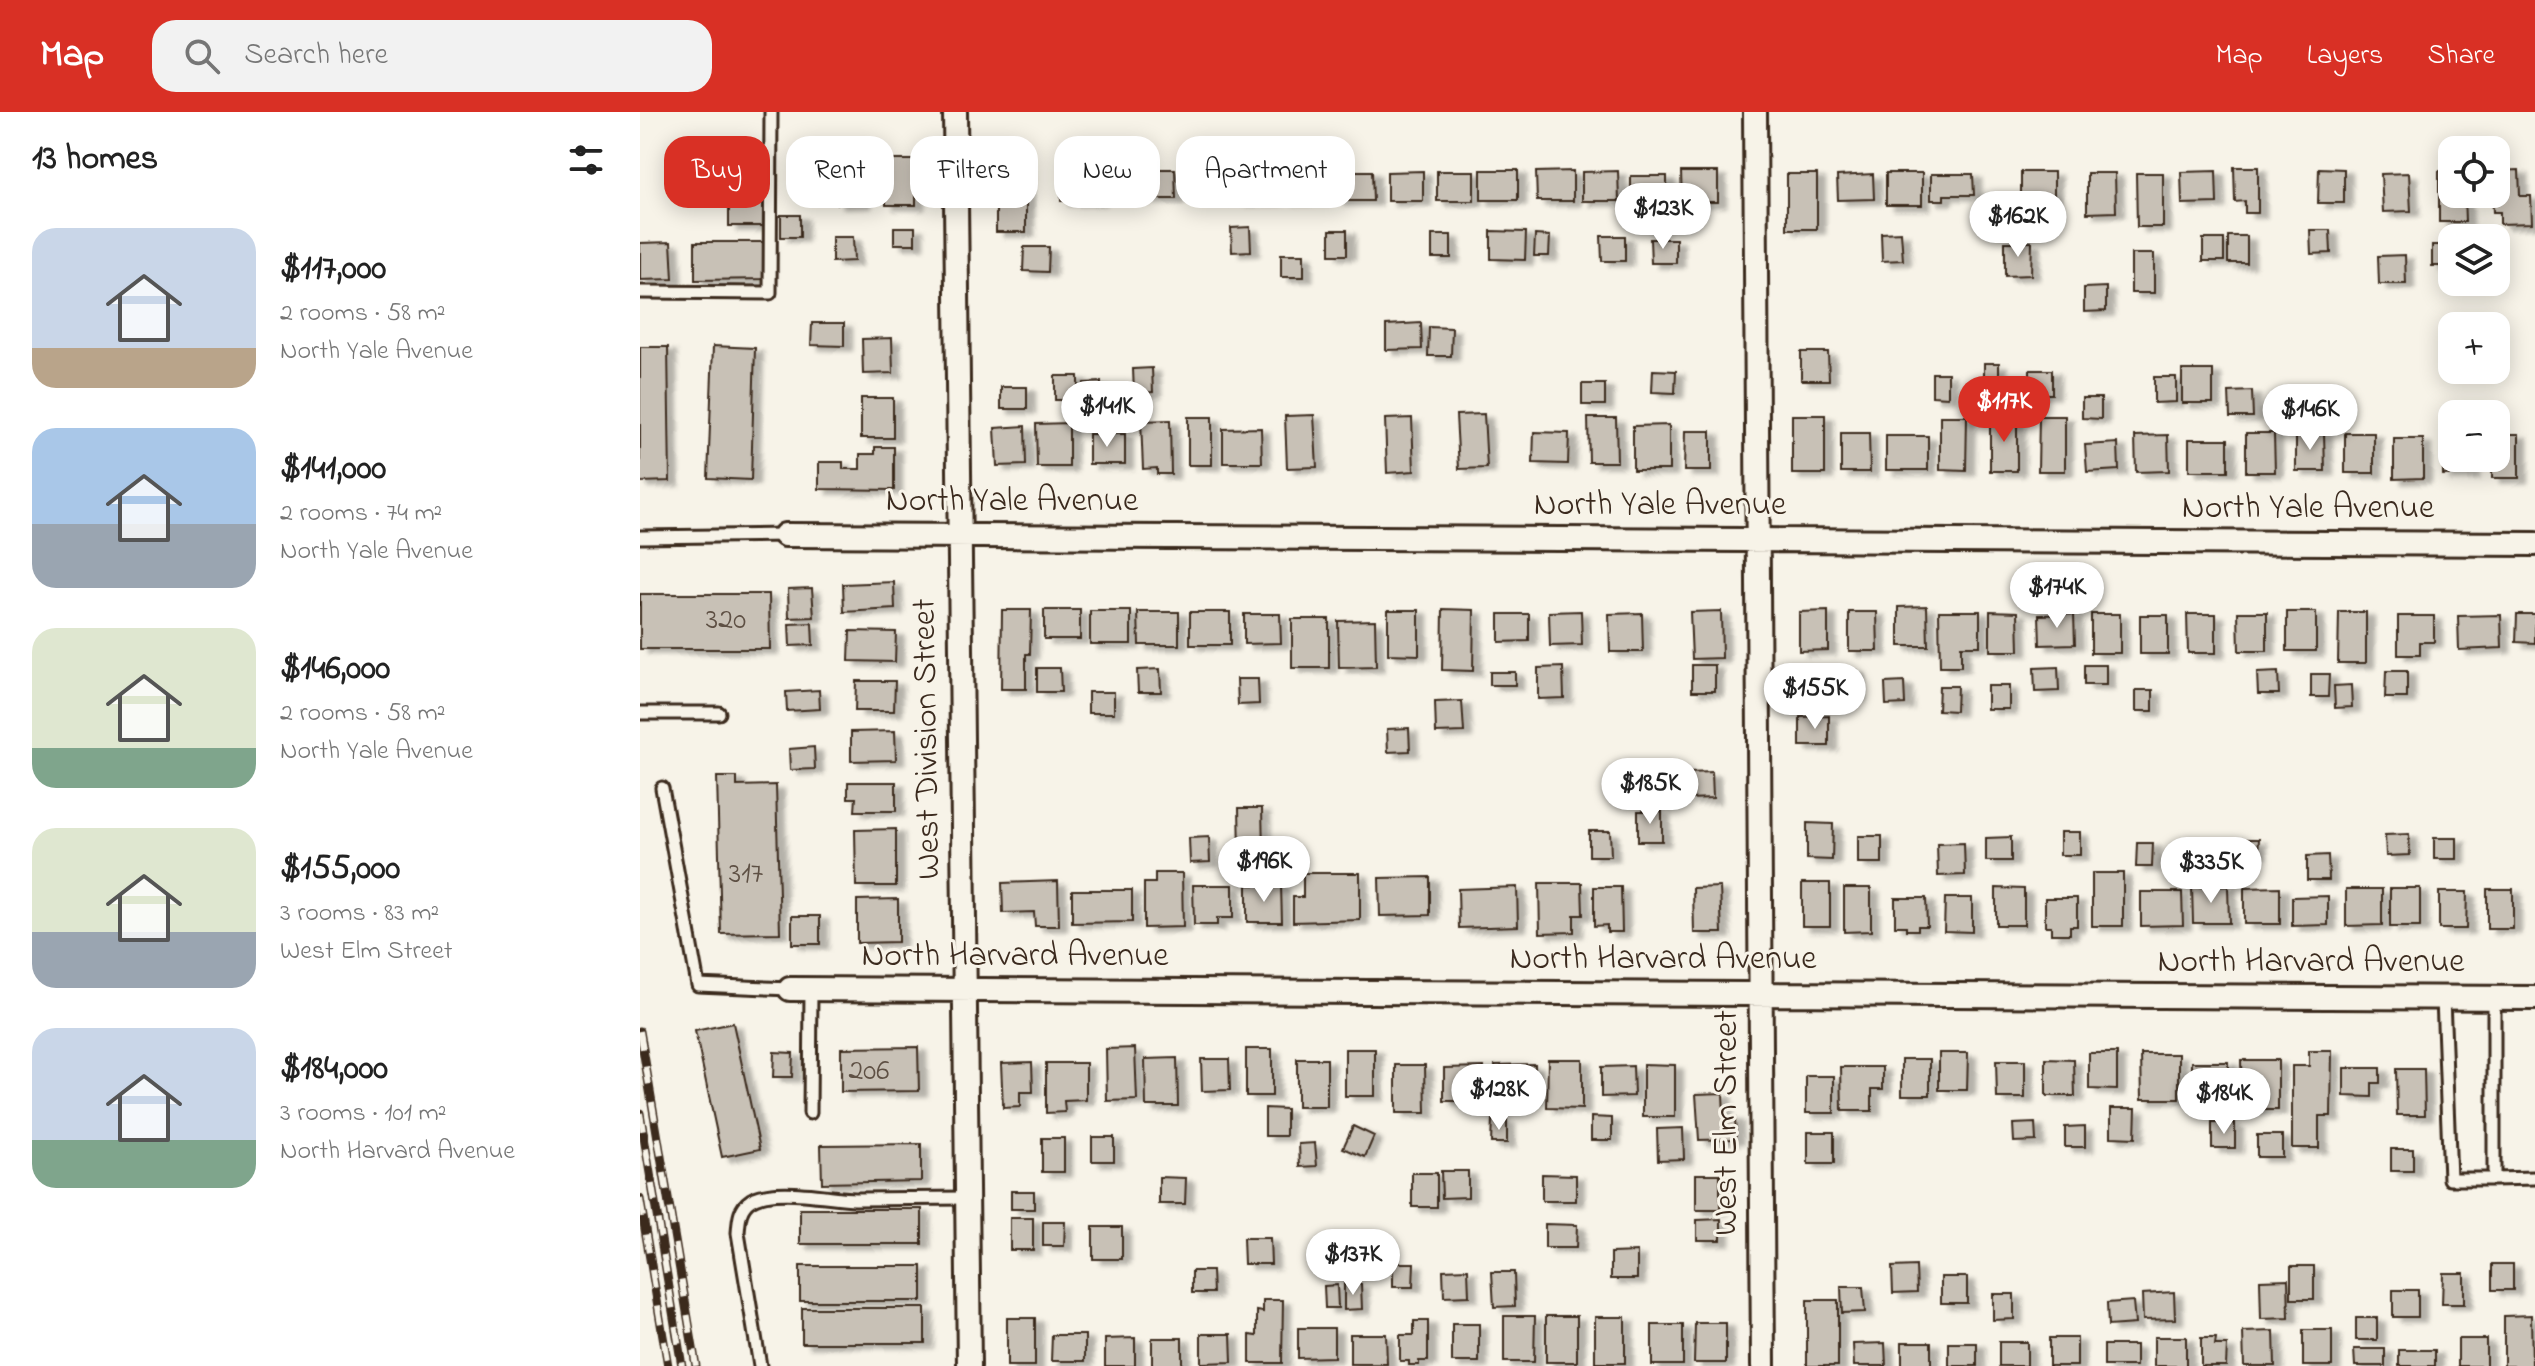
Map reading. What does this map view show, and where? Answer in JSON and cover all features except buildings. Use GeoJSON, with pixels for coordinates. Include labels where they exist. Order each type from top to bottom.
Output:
{"type":"FeatureCollection","features":[{"type":"Feature","properties":{"kind":"street","name":"West Division Street"},"geometry":{"type":"LineString","coordinates":[[955,112],[969,1366]]}},
{"type":"Feature","properties":{"kind":"street","name":"West Elm Street"},"geometry":{"type":"LineString","coordinates":[[1755,112],[1763,1366]]}},
{"type":"Feature","properties":{"kind":"street","name":"North Yale Avenue"},"geometry":{"type":"LineString","coordinates":[[785,535],[2535,544]]}},
{"type":"Feature","properties":{"kind":"street","name":"North Harvard Avenue"},"geometry":{"type":"LineString","coordinates":[[800,990],[2535,998]]}},
{"type":"Feature","properties":{"kind":"lane"},"geometry":{"type":"LineString","coordinates":[[640,292],[770,293],[771,112]]}},
{"type":"Feature","properties":{"kind":"lane"},"geometry":{"type":"LineString","coordinates":[[640,537],[785,535]]}},
{"type":"Feature","properties":{"kind":"lane"},"geometry":{"type":"LineString","coordinates":[[640,713],[719,713]]}},
{"type":"Feature","properties":{"kind":"lane"},"geometry":{"type":"LineString","coordinates":[[662,788],[698,985],[800,990],[810,1113]]}},
{"type":"Feature","properties":{"kind":"lane"},"geometry":{"type":"LineString","coordinates":[[2443,998],[2450,1179],[2535,1178]]}},
{"type":"Feature","properties":{"kind":"lane"},"geometry":{"type":"LineString","coordinates":[[2494,998],[2494,1179]]}},
{"type":"Feature","properties":{"kind":"lane"},"geometry":{"type":"LineString","coordinates":[[760,1366],[738,1233],[739,1218],[749,1201],[777,1194],[855,1199],[967,1198]]}},
{"type":"Feature","properties":{"kind":"railway"},"geometry":{"type":"LineString","coordinates":[[640,1031],[696,1366]]}},
{"type":"Feature","properties":{"kind":"railway"},"geometry":{"type":"LineString","coordinates":[[640,1113],[682,1366]]}},
{"type":"Feature","properties":{"kind":"railway"},"geometry":{"type":"LineString","coordinates":[[640,1199],[668,1366]]}}]}
